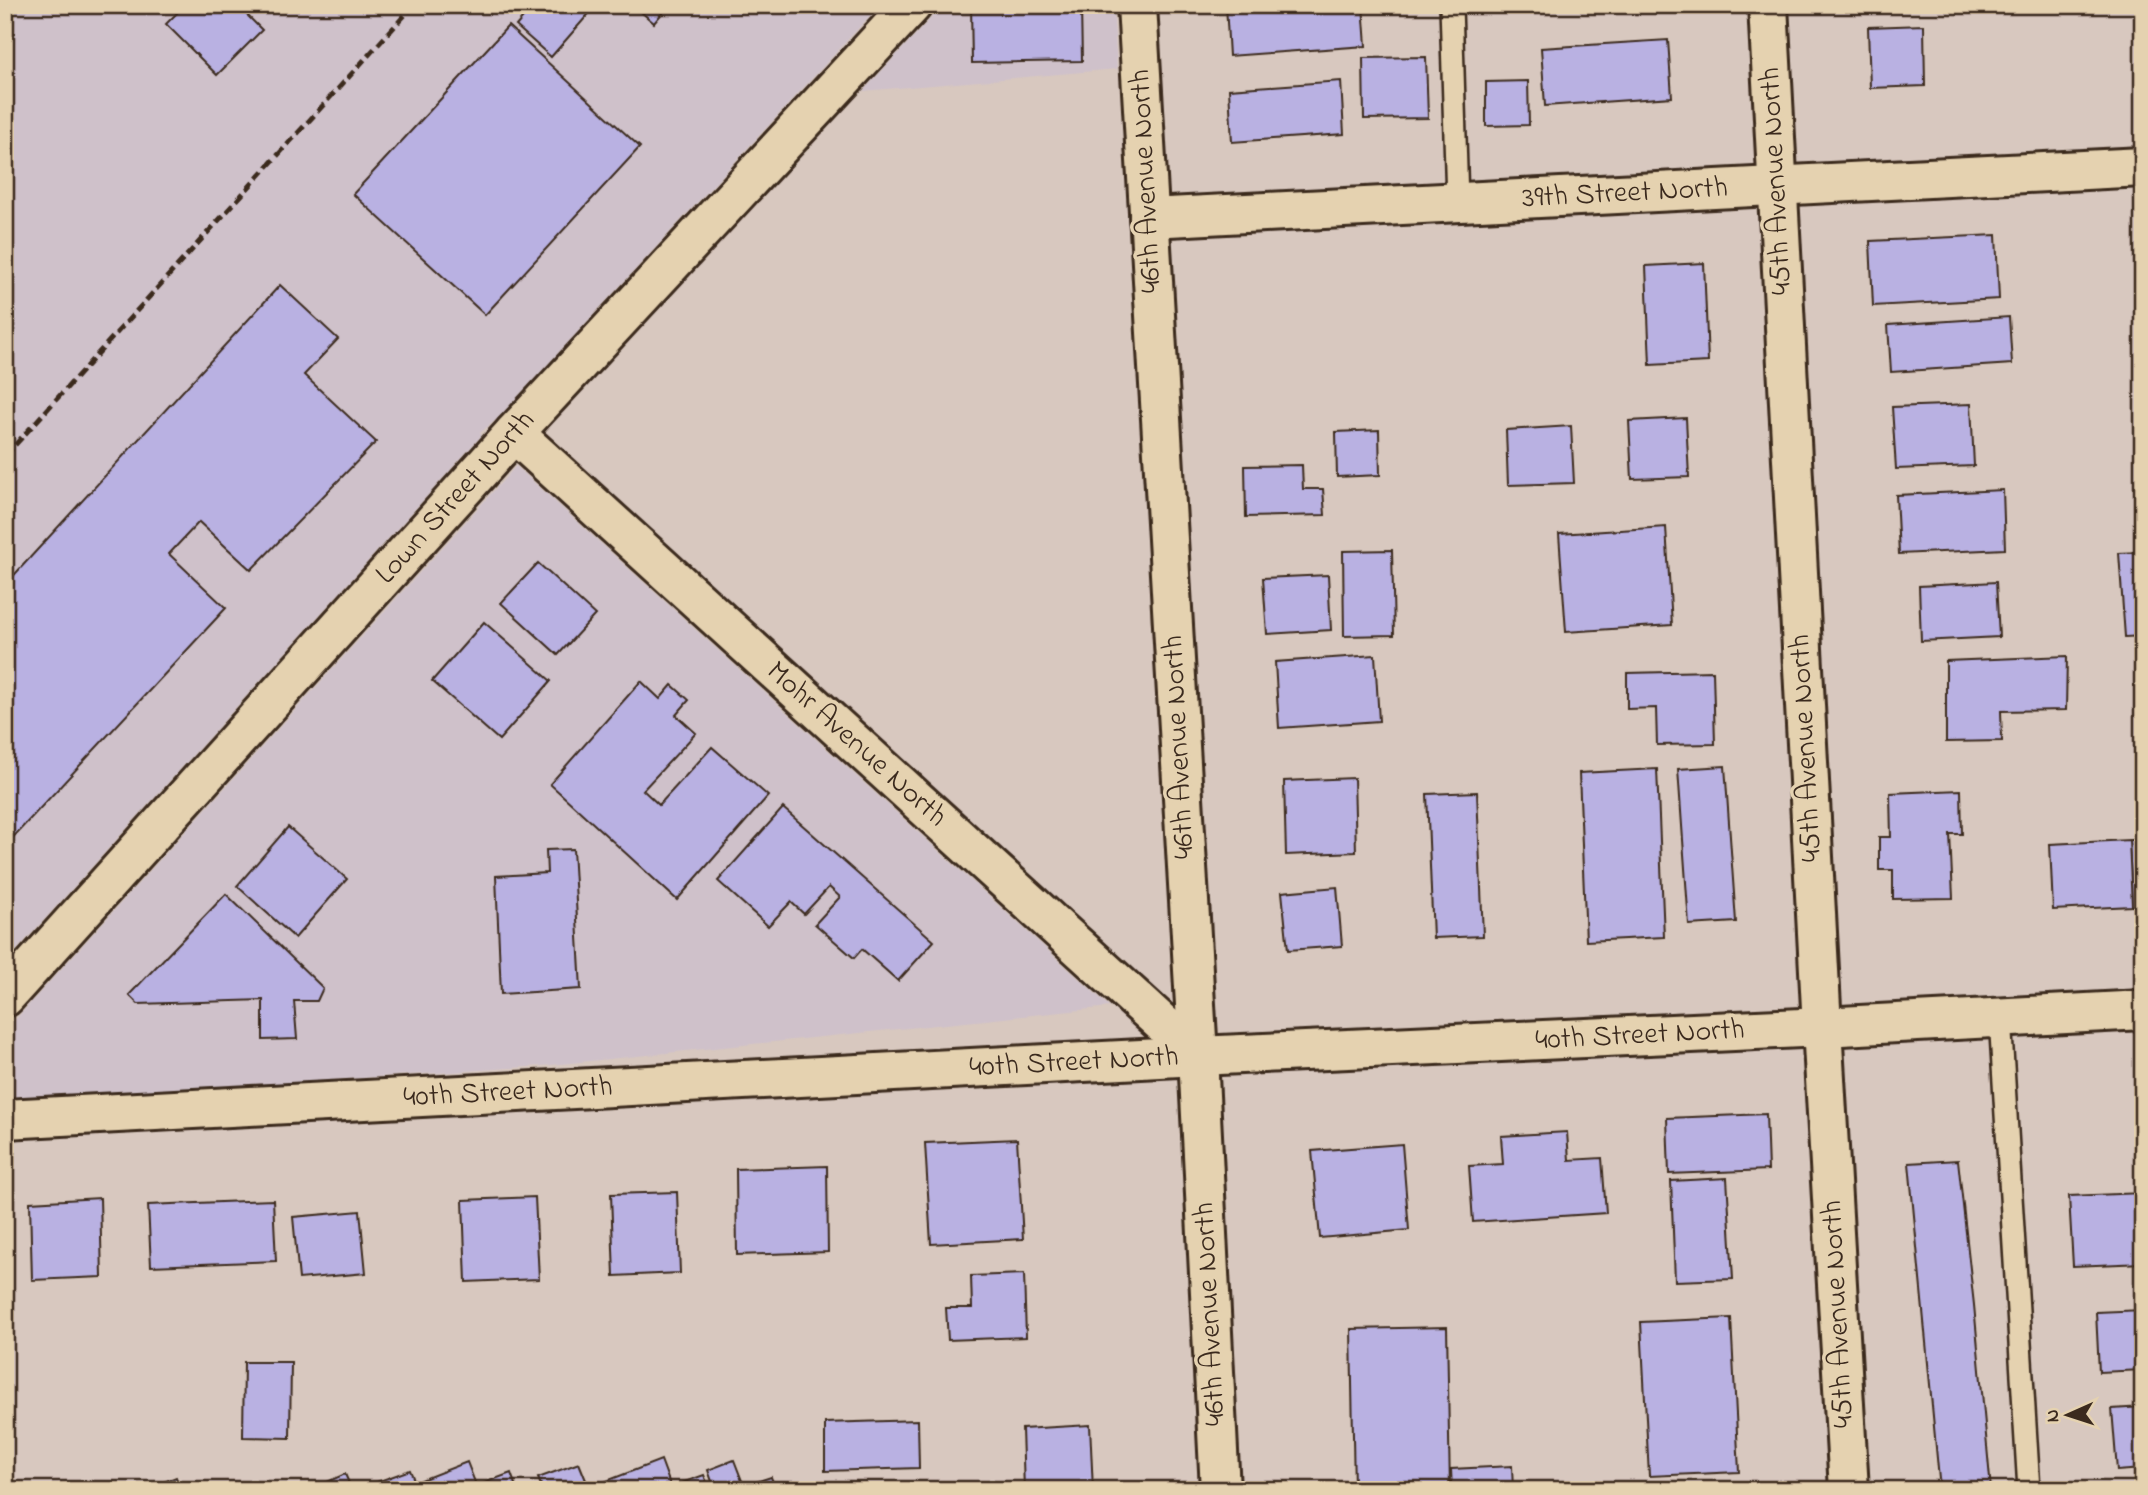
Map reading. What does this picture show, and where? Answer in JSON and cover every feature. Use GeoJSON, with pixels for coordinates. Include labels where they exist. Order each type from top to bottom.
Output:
{"type":"FeatureCollection","features":[{"type":"Feature","properties":{"kind":"street","name":"Lown Street North"},"geometry":{"type":"LineString","coordinates":[[5,997],[514,433],[912,5]]}},
{"type":"Feature","properties":{"kind":"street","name":"46th Avenue North"},"geometry":{"type":"LineString","coordinates":[[1138,5],[1220,1490]]}},
{"type":"Feature","properties":{"kind":"street","name":"45th Avenue North"},"geometry":{"type":"LineString","coordinates":[[1769,5],[1849,1490]]}},
{"type":"Feature","properties":{"kind":"street","name":"39th Street North"},"geometry":{"type":"LineString","coordinates":[[1149,218],[2143,167]]}},
{"type":"Feature","properties":{"kind":"street","name":"Mohr Avenue North"},"geometry":{"type":"LineString","coordinates":[[514,433],[1198,1056]]}},
{"type":"Feature","properties":{"kind":"street","name":"40th Street North"},"geometry":{"type":"LineString","coordinates":[[5,1119],[1198,1056],[2143,1010]]}},
{"type":"Feature","properties":{"kind":"lane"},"geometry":{"type":"LineString","coordinates":[[1451,5],[1457,202]]}},
{"type":"Feature","properties":{"kind":"lane"},"geometry":{"type":"LineString","coordinates":[[2000,1017],[2029,1490]]}},
{"type":"Feature","properties":{"kind":"shaded area"},"geometry":{"type":"Polygon","coordinates":[[[5,5],[880,5],[497,419],[480,433],[482,435],[5,963],[5,5]]]}},
{"type":"Feature","properties":{"kind":"shaded area"},"geometry":{"type":"Polygon","coordinates":[[[943,5],[1113,5],[1117,69],[863,91],[943,5]]]}},
{"type":"Feature","properties":{"kind":"shaded area"},"geometry":{"type":"Polygon","coordinates":[[[516,466],[1110,1007],[542,1066],[5,1098],[5,1031],[516,466]]]}},
{"type":"Feature","properties":{"kind":"building"},"geometry":{"type":"Polygon","coordinates":[[[185,5],[237,5],[262,30],[217,75],[166,24],[185,5]]]}},
{"type":"Feature","properties":{"kind":"building"},"geometry":{"type":"Polygon","coordinates":[[[534,5],[589,5],[593,9],[551,57],[516,26],[534,5]]]}},
{"type":"Feature","properties":{"kind":"building"},"geometry":{"type":"Polygon","coordinates":[[[633,5],[669,5],[654,23],[633,5]]]}},
{"type":"Feature","properties":{"kind":"building"},"geometry":{"type":"Polygon","coordinates":[[[971,5],[1081,5],[1082,61],[972,63],[971,5]]]}},
{"type":"Feature","properties":{"kind":"building"},"geometry":{"type":"Polygon","coordinates":[[[1226,5],[1363,5],[1366,46],[1229,56],[1226,5]]]}},
{"type":"Feature","properties":{"kind":"building"},"geometry":{"type":"Polygon","coordinates":[[[1611,5],[1667,5],[1667,9],[1612,12],[1611,5]]]}},
{"type":"Feature","properties":{"kind":"building"},"geometry":{"type":"Polygon","coordinates":[[[1847,5],[1953,5],[1953,6],[1847,11],[1847,5]]]}},
{"type":"Feature","properties":{"kind":"building"},"geometry":{"type":"Polygon","coordinates":[[[1924,25],[1925,86],[1870,88],[1868,27],[1924,25]]]}},
{"type":"Feature","properties":{"kind":"building"},"geometry":{"type":"Polygon","coordinates":[[[508,26],[640,147],[485,315],[353,194],[508,26]]]}},
{"type":"Feature","properties":{"kind":"building"},"geometry":{"type":"Polygon","coordinates":[[[1668,40],[1672,97],[1545,106],[1541,48],[1668,40]]]}},
{"type":"Feature","properties":{"kind":"building"},"geometry":{"type":"Polygon","coordinates":[[[1426,57],[1428,118],[1364,119],[1363,58],[1426,57]]]}},
{"type":"Feature","properties":{"kind":"building"},"geometry":{"type":"Polygon","coordinates":[[[1341,81],[1344,134],[1232,142],[1229,89],[1341,81]]]}},
{"type":"Feature","properties":{"kind":"building"},"geometry":{"type":"Polygon","coordinates":[[[1528,81],[1529,125],[1486,126],[1486,82],[1528,81]]]}},
{"type":"Feature","properties":{"kind":"building"},"geometry":{"type":"Polygon","coordinates":[[[1996,235],[1999,299],[1873,306],[1870,241],[1996,235]]]}},
{"type":"Feature","properties":{"kind":"building"},"geometry":{"type":"Polygon","coordinates":[[[1704,263],[1708,362],[1650,365],[1646,266],[1704,263]]]}},
{"type":"Feature","properties":{"kind":"building"},"geometry":{"type":"Polygon","coordinates":[[[280,285],[338,339],[304,375],[376,442],[251,570],[199,522],[169,554],[226,608],[5,846],[5,585],[280,285]]]}},
{"type":"Feature","properties":{"kind":"building"},"geometry":{"type":"Polygon","coordinates":[[[2009,317],[2012,364],[1891,372],[1888,325],[2009,317]]]}},
{"type":"Feature","properties":{"kind":"building"},"geometry":{"type":"Polygon","coordinates":[[[1971,404],[1974,466],[1896,469],[1892,407],[1971,404]]]}},
{"type":"Feature","properties":{"kind":"building"},"geometry":{"type":"Polygon","coordinates":[[[1686,418],[1689,477],[1632,479],[1629,421],[1686,418]]]}},
{"type":"Feature","properties":{"kind":"building"},"geometry":{"type":"Polygon","coordinates":[[[1571,426],[1574,483],[1508,485],[1506,430],[1571,426]]]}},
{"type":"Feature","properties":{"kind":"building"},"geometry":{"type":"Polygon","coordinates":[[[1379,430],[1380,475],[1337,477],[1336,432],[1379,430]]]}},
{"type":"Feature","properties":{"kind":"building"},"geometry":{"type":"Polygon","coordinates":[[[1302,465],[1303,489],[1323,489],[1325,515],[1246,517],[1245,466],[1302,465]]]}},
{"type":"Feature","properties":{"kind":"building"},"geometry":{"type":"Polygon","coordinates":[[[2003,490],[2005,549],[1899,554],[1896,495],[2003,490]]]}},
{"type":"Feature","properties":{"kind":"building"},"geometry":{"type":"Polygon","coordinates":[[[1666,527],[1672,625],[1566,632],[1559,534],[1666,527]]]}},
{"type":"Feature","properties":{"kind":"building"},"geometry":{"type":"Polygon","coordinates":[[[1392,550],[1394,635],[1344,636],[1343,551],[1392,550]]]}},
{"type":"Feature","properties":{"kind":"building"},"geometry":{"type":"Polygon","coordinates":[[[2143,552],[2143,636],[2125,637],[2119,553],[2143,552]]]}},
{"type":"Feature","properties":{"kind":"building"},"geometry":{"type":"Polygon","coordinates":[[[538,563],[595,615],[558,655],[501,603],[538,563]]]}},
{"type":"Feature","properties":{"kind":"building"},"geometry":{"type":"Polygon","coordinates":[[[1328,575],[1331,630],[1267,634],[1263,578],[1328,575]]]}},
{"type":"Feature","properties":{"kind":"building"},"geometry":{"type":"Polygon","coordinates":[[[1996,582],[1999,637],[1921,641],[1919,586],[1996,582]]]}},
{"type":"Feature","properties":{"kind":"building"},"geometry":{"type":"Polygon","coordinates":[[[484,622],[551,681],[499,740],[432,681],[484,622]]]}},
{"type":"Feature","properties":{"kind":"building"},"geometry":{"type":"Polygon","coordinates":[[[1375,655],[1379,721],[1279,728],[1275,662],[1375,655]]]}},
{"type":"Feature","properties":{"kind":"building"},"geometry":{"type":"Polygon","coordinates":[[[2067,656],[2066,710],[2001,711],[2002,741],[1946,742],[1946,661],[2067,656]]]}},
{"type":"Feature","properties":{"kind":"building"},"geometry":{"type":"Polygon","coordinates":[[[1713,671],[1715,744],[1657,745],[1656,708],[1627,709],[1627,673],[1713,671]]]}},
{"type":"Feature","properties":{"kind":"building"},"geometry":{"type":"Polygon","coordinates":[[[641,681],[660,699],[672,685],[689,700],[676,715],[696,733],[643,790],[659,805],[712,747],[768,796],[677,900],[550,784],[641,681]]]}},
{"type":"Feature","properties":{"kind":"building"},"geometry":{"type":"Polygon","coordinates":[[[1725,766],[1736,922],[1689,925],[1678,769],[1725,766]]]}},
{"type":"Feature","properties":{"kind":"building"},"geometry":{"type":"Polygon","coordinates":[[[1657,769],[1664,937],[1586,941],[1579,773],[1657,769]]]}},
{"type":"Feature","properties":{"kind":"building"},"geometry":{"type":"Polygon","coordinates":[[[1354,778],[1356,852],[1286,855],[1284,781],[1354,778]]]}},
{"type":"Feature","properties":{"kind":"building"},"geometry":{"type":"Polygon","coordinates":[[[1961,790],[1962,834],[1950,834],[1953,898],[1893,899],[1893,870],[1879,870],[1879,837],[1891,837],[1890,793],[1961,790]]]}},
{"type":"Feature","properties":{"kind":"building"},"geometry":{"type":"Polygon","coordinates":[[[1477,792],[1483,936],[1433,938],[1427,794],[1477,792]]]}},
{"type":"Feature","properties":{"kind":"building"},"geometry":{"type":"Polygon","coordinates":[[[783,808],[934,941],[898,981],[862,949],[854,958],[815,924],[840,897],[829,887],[804,914],[791,902],[768,926],[718,881],[783,808]]]}},
{"type":"Feature","properties":{"kind":"building"},"geometry":{"type":"Polygon","coordinates":[[[288,827],[347,879],[295,938],[237,886],[288,827]]]}},
{"type":"Feature","properties":{"kind":"building"},"geometry":{"type":"Polygon","coordinates":[[[2129,840],[2143,840],[2143,906],[2132,906],[2129,840]]]}},
{"type":"Feature","properties":{"kind":"building"},"geometry":{"type":"Polygon","coordinates":[[[2129,840],[2132,906],[2053,910],[2050,844],[2129,840]]]}},
{"type":"Feature","properties":{"kind":"building"},"geometry":{"type":"Polygon","coordinates":[[[573,849],[581,989],[501,994],[496,876],[547,873],[546,850],[573,849]]]}},
{"type":"Feature","properties":{"kind":"building"},"geometry":{"type":"Polygon","coordinates":[[[1337,887],[1342,946],[1288,950],[1282,892],[1337,887]]]}},
{"type":"Feature","properties":{"kind":"building"},"geometry":{"type":"Polygon","coordinates":[[[226,894],[323,988],[317,1001],[294,1001],[297,1039],[263,1040],[263,1000],[138,1004],[129,995],[226,894]]]}},
{"type":"Feature","properties":{"kind":"building"},"geometry":{"type":"Polygon","coordinates":[[[1766,1114],[1768,1170],[1669,1174],[1667,1118],[1766,1114]]]}},
{"type":"Feature","properties":{"kind":"building"},"geometry":{"type":"Polygon","coordinates":[[[1567,1132],[1569,1160],[1602,1158],[1606,1213],[1473,1222],[1469,1166],[1503,1164],[1501,1136],[1567,1132]]]}},
{"type":"Feature","properties":{"kind":"building"},"geometry":{"type":"Polygon","coordinates":[[[1017,1139],[1023,1239],[931,1244],[925,1143],[1017,1139]]]}},
{"type":"Feature","properties":{"kind":"building"},"geometry":{"type":"Polygon","coordinates":[[[1402,1144],[1409,1230],[1320,1238],[1312,1151],[1402,1144]]]}},
{"type":"Feature","properties":{"kind":"building"},"geometry":{"type":"Polygon","coordinates":[[[1958,1160],[1991,1490],[1940,1490],[1909,1163],[1958,1160]]]}},
{"type":"Feature","properties":{"kind":"building"},"geometry":{"type":"Polygon","coordinates":[[[827,1166],[828,1252],[737,1255],[736,1169],[827,1166]]]}},
{"type":"Feature","properties":{"kind":"building"},"geometry":{"type":"Polygon","coordinates":[[[1727,1178],[1733,1279],[1675,1281],[1671,1181],[1727,1178]]]}},
{"type":"Feature","properties":{"kind":"building"},"geometry":{"type":"Polygon","coordinates":[[[677,1192],[680,1273],[614,1276],[611,1194],[677,1192]]]}},
{"type":"Feature","properties":{"kind":"building"},"geometry":{"type":"Polygon","coordinates":[[[2143,1193],[2143,1263],[2073,1266],[2069,1196],[2143,1193]]]}},
{"type":"Feature","properties":{"kind":"building"},"geometry":{"type":"Polygon","coordinates":[[[535,1197],[539,1279],[466,1282],[463,1200],[535,1197]]]}},
{"type":"Feature","properties":{"kind":"building"},"geometry":{"type":"Polygon","coordinates":[[[100,1198],[102,1277],[32,1280],[30,1202],[100,1198]]]}},
{"type":"Feature","properties":{"kind":"building"},"geometry":{"type":"Polygon","coordinates":[[[273,1200],[276,1261],[151,1266],[148,1205],[273,1200]]]}},
{"type":"Feature","properties":{"kind":"building"},"geometry":{"type":"Polygon","coordinates":[[[5,1206],[10,1206],[11,1257],[5,1257],[5,1206]]]}},
{"type":"Feature","properties":{"kind":"building"},"geometry":{"type":"Polygon","coordinates":[[[360,1211],[366,1273],[299,1279],[293,1217],[360,1211]]]}},
{"type":"Feature","properties":{"kind":"building"},"geometry":{"type":"Polygon","coordinates":[[[1024,1274],[1026,1337],[948,1340],[946,1308],[972,1308],[971,1276],[1024,1274]]]}},
{"type":"Feature","properties":{"kind":"building"},"geometry":{"type":"Polygon","coordinates":[[[2143,1310],[2143,1370],[2099,1372],[2096,1312],[2143,1310]]]}},
{"type":"Feature","properties":{"kind":"building"},"geometry":{"type":"Polygon","coordinates":[[[1731,1318],[1739,1472],[1649,1476],[1641,1322],[1731,1318]]]}},
{"type":"Feature","properties":{"kind":"building"},"geometry":{"type":"Polygon","coordinates":[[[1447,1327],[1450,1490],[1354,1490],[1351,1329],[1447,1327]]]}},
{"type":"Feature","properties":{"kind":"building"},"geometry":{"type":"Polygon","coordinates":[[[244,1362],[291,1362],[290,1438],[243,1437],[244,1362]]]}},
{"type":"Feature","properties":{"kind":"building"},"geometry":{"type":"Polygon","coordinates":[[[2143,1407],[2143,1469],[2117,1471],[2112,1409],[2143,1407]]]}},
{"type":"Feature","properties":{"kind":"building"},"geometry":{"type":"Polygon","coordinates":[[[918,1420],[919,1468],[825,1471],[825,1423],[918,1420]]]}},
{"type":"Feature","properties":{"kind":"building"},"geometry":{"type":"Polygon","coordinates":[[[1090,1425],[1093,1490],[1024,1490],[1022,1429],[1090,1425]]]}},
{"type":"Feature","properties":{"kind":"building"},"geometry":{"type":"Polygon","coordinates":[[[661,1460],[671,1487],[704,1475],[710,1490],[598,1490],[596,1485],[661,1460]]]}},
{"type":"Feature","properties":{"kind":"building"},"geometry":{"type":"Polygon","coordinates":[[[734,1460],[744,1486],[771,1477],[776,1490],[715,1490],[708,1470],[734,1460]]]}},
{"type":"Feature","properties":{"kind":"building"},"geometry":{"type":"Polygon","coordinates":[[[467,1462],[478,1490],[425,1490],[421,1480],[467,1462]]]}},
{"type":"Feature","properties":{"kind":"building"},"geometry":{"type":"Polygon","coordinates":[[[579,1463],[590,1490],[543,1490],[538,1478],[579,1463]]]}},
{"type":"Feature","properties":{"kind":"building"},"geometry":{"type":"Polygon","coordinates":[[[1512,1466],[1513,1490],[1452,1490],[1451,1469],[1512,1466]]]}},
{"type":"Feature","properties":{"kind":"building"},"geometry":{"type":"Polygon","coordinates":[[[410,1470],[418,1490],[370,1490],[368,1485],[410,1470]]]}},
{"type":"Feature","properties":{"kind":"building"},"geometry":{"type":"Polygon","coordinates":[[[511,1473],[517,1490],[487,1490],[484,1483],[511,1473]]]}},
{"type":"Feature","properties":{"kind":"building"},"geometry":{"type":"Polygon","coordinates":[[[345,1474],[352,1490],[309,1490],[345,1474]]]}},
{"type":"Feature","properties":{"kind":"building"},"geometry":{"type":"Polygon","coordinates":[[[176,1477],[181,1490],[144,1490],[176,1477]]]}},
{"type":"Feature","properties":{"kind":"railway"},"geometry":{"type":"LineString","coordinates":[[5,456],[414,5]]}}]}
